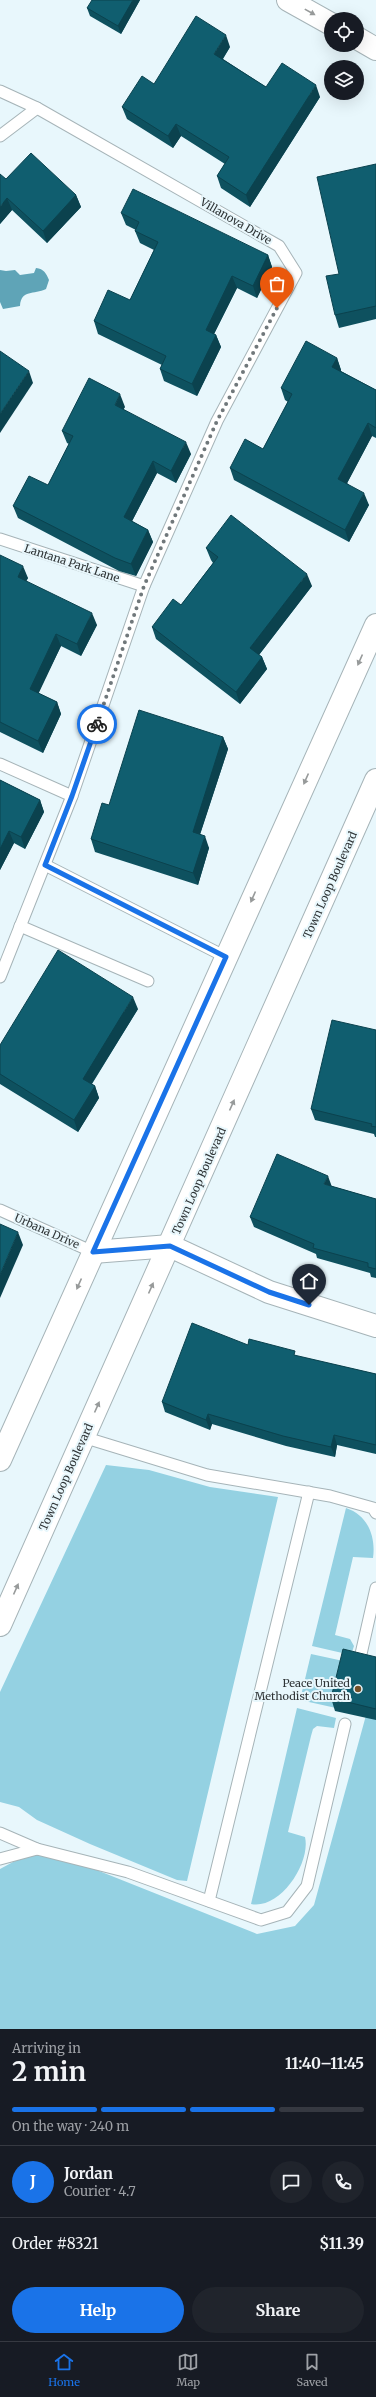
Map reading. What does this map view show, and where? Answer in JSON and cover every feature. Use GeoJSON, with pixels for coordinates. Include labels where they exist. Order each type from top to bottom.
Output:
{"type":"FeatureCollection","features":[{"type":"Feature","properties":{"kind":"street"},"geometry":{"type":"LineString","coordinates":[[288,0],[324,20]]}},
{"type":"Feature","properties":{"kind":"street"},"geometry":{"type":"LineString","coordinates":[[364,42],[376,49]]}},
{"type":"Feature","properties":{"kind":"street"},"geometry":{"type":"LineString","coordinates":[[0,1460],[376,625]]}},
{"type":"Feature","properties":{"kind":"street","name":"Town Loop Boulevard"},"geometry":{"type":"LineString","coordinates":[[0,1625],[83,1437],[170,1246],[376,780]]}},
{"type":"Feature","properties":{"kind":"street"},"geometry":{"type":"LineString","coordinates":[[93,1252],[170,1246],[269,1292],[376,1326]]}},
{"type":"Feature","properties":{"kind":"lane","name":"Villanova Drive"},"geometry":{"type":"LineString","coordinates":[[0,91],[37,108],[279,246],[296,273],[217,421],[144,586],[72,796],[0,976]]}},
{"type":"Feature","properties":{"kind":"lane"},"geometry":{"type":"LineString","coordinates":[[0,136],[37,108]]}},
{"type":"Feature","properties":{"kind":"lane","name":"Lantana Park Lane"},"geometry":{"type":"LineString","coordinates":[[0,539],[144,586]]}},
{"type":"Feature","properties":{"kind":"lane"},"geometry":{"type":"LineString","coordinates":[[0,764],[72,796]]}},
{"type":"Feature","properties":{"kind":"lane"},"geometry":{"type":"LineString","coordinates":[[45,865],[226,957]]}},
{"type":"Feature","properties":{"kind":"lane"},"geometry":{"type":"LineString","coordinates":[[20,926],[148,982]]}},
{"type":"Feature","properties":{"kind":"lane","name":"Urbana Drive"},"geometry":{"type":"LineString","coordinates":[[0,1210],[93,1252]]}},
{"type":"Feature","properties":{"kind":"lane"},"geometry":{"type":"LineString","coordinates":[[83,1437],[207,1475],[309,1492],[373,1508],[376,1513]]}},
{"type":"Feature","properties":{"kind":"lane"},"geometry":{"type":"LineString","coordinates":[[209,1901],[309,1492]]}},
{"type":"Feature","properties":{"kind":"lane"},"geometry":{"type":"LineString","coordinates":[[360,1654],[376,1588]]}},
{"type":"Feature","properties":{"kind":"lane"},"geometry":{"type":"LineString","coordinates":[[0,1833],[37,1849],[128,1872],[261,1920],[287,1912],[307,1886],[345,1724]]}},
{"type":"Feature","properties":{"kind":"lane"},"geometry":{"type":"LineString","coordinates":[[0,1859],[37,1849]]}},
{"type":"Feature","properties":{"kind":"shaded area"},"geometry":{"type":"Polygon","coordinates":[[[36,268],[43,270],[46,273],[49,280],[46,289],[29,293],[23,297],[20,306],[3,309],[0,302],[0,270],[15,270],[20,275],[34,273],[36,268]]]}},
{"type":"Feature","properties":{"kind":"shaded area"},"geometry":{"type":"Polygon","coordinates":[[[106,1465],[149,1470],[210,1487],[278,1497],[187,1881],[177,1880],[90,1844],[37,1820],[19,1807],[0,1802],[0,1692],[106,1465]]]}},
{"type":"Feature","properties":{"kind":"shaded area"},"geometry":{"type":"Polygon","coordinates":[[[346,1508],[354,1511],[365,1521],[372,1535],[374,1550],[373,1558],[353,1557],[335,1635],[350,1639],[354,1646],[351,1655],[312,1646],[346,1508]]]}},
{"type":"Feature","properties":{"kind":"shaded area"},"geometry":{"type":"Polygon","coordinates":[[[311,1654],[348,1662],[336,1708],[300,1700],[311,1654]]]}},
{"type":"Feature","properties":{"kind":"shaded area"},"geometry":{"type":"Polygon","coordinates":[[[297,1708],[336,1718],[334,1728],[317,1726],[313,1729],[288,1832],[305,1837],[306,1848],[298,1871],[282,1892],[273,1900],[262,1904],[251,1904],[297,1708]]]}},
{"type":"Feature","properties":{"kind":"shaded area"},"geometry":{"type":"Polygon","coordinates":[[[368,1708],[376,1709],[376,2029],[0,2029],[0,1869],[37,1849],[79,1863],[257,1934],[295,1926],[314,1905],[368,1708]]]}},
{"type":"Feature","properties":{"kind":"building"},"geometry":{"type":"Polygon","coordinates":[[[92,0],[133,0],[118,26],[87,8],[92,0]]]}},
{"type":"Feature","properties":{"kind":"building"},"geometry":{"type":"Polygon","coordinates":[[[196,16],[226,35],[214,54],[266,87],[282,63],[316,85],[246,195],[217,176],[229,157],[176,124],[168,136],[122,107],[142,76],[154,84],[196,16]]]}},
{"type":"Feature","properties":{"kind":"building"},"geometry":{"type":"Polygon","coordinates":[[[31,153],[76,195],[43,231],[7,198],[0,207],[0,174],[6,179],[31,153]]]}},
{"type":"Feature","properties":{"kind":"building"},"geometry":{"type":"Polygon","coordinates":[[[376,164],[376,306],[335,315],[326,276],[339,274],[317,177],[376,164]]]}},
{"type":"Feature","properties":{"kind":"building"},"geometry":{"type":"Polygon","coordinates":[[[133,189],[268,255],[253,286],[232,276],[206,330],[216,335],[192,384],[160,369],[166,356],[94,321],[108,290],[130,300],[158,242],[135,231],[139,222],[121,213],[133,189]]]}},
{"type":"Feature","properties":{"kind":"building"},"geometry":{"type":"Polygon","coordinates":[[[306,341],[337,358],[332,367],[376,390],[376,428],[368,423],[338,479],[364,493],[345,530],[230,468],[245,439],[263,449],[292,394],[281,388],[306,341]]]}},
{"type":"Feature","properties":{"kind":"building"},"geometry":{"type":"Polygon","coordinates":[[[0,351],[29,371],[0,414],[0,351]]]}},
{"type":"Feature","properties":{"kind":"building"},"geometry":{"type":"Polygon","coordinates":[[[89,378],[120,394],[115,405],[186,442],[171,471],[153,461],[124,517],[148,530],[131,564],[115,558],[13,506],[29,476],[48,485],[73,436],[62,431],[89,378]]]}},
{"type":"Feature","properties":{"kind":"building"},"geometry":{"type":"Polygon","coordinates":[[[231,515],[307,574],[250,648],[262,657],[236,692],[152,627],[173,599],[181,605],[218,557],[206,548],[231,515]]]}},
{"type":"Feature","properties":{"kind":"building"},"geometry":{"type":"Polygon","coordinates":[[[0,555],[23,566],[18,577],[92,613],[77,644],[56,634],[30,689],[57,702],[38,741],[0,722],[0,555]]]}},
{"type":"Feature","properties":{"kind":"building"},"geometry":{"type":"Polygon","coordinates":[[[139,710],[223,737],[193,832],[205,836],[193,873],[91,839],[102,803],[109,805],[139,710]]]}},
{"type":"Feature","properties":{"kind":"building"},"geometry":{"type":"Polygon","coordinates":[[[0,780],[40,800],[21,837],[9,831],[0,849],[0,780]]]}},
{"type":"Feature","properties":{"kind":"building"},"geometry":{"type":"Polygon","coordinates":[[[58,950],[133,997],[83,1079],[95,1086],[74,1120],[0,1074],[0,1045],[58,950]]]}},
{"type":"Feature","properties":{"kind":"building"},"geometry":{"type":"Polygon","coordinates":[[[332,1020],[376,1030],[376,1127],[371,1126],[372,1124],[311,1109],[332,1020]]]}},
{"type":"Feature","properties":{"kind":"building"},"geometry":{"type":"Polygon","coordinates":[[[277,1154],[328,1176],[324,1184],[376,1199],[376,1269],[368,1267],[368,1263],[313,1248],[314,1244],[250,1217],[277,1154]]]}},
{"type":"Feature","properties":{"kind":"building"},"geometry":{"type":"Polygon","coordinates":[[[0,1224],[18,1232],[0,1275],[0,1224]]]}},
{"type":"Feature","properties":{"kind":"building"},"geometry":{"type":"Polygon","coordinates":[[[192,1323],[248,1345],[249,1339],[295,1351],[294,1355],[376,1374],[376,1445],[334,1435],[331,1447],[283,1436],[208,1414],[206,1420],[162,1402],[192,1323]]]}},
{"type":"Feature","properties":{"kind":"building","name":"Peace United Methodist Church"},"geometry":{"type":"Polygon","coordinates":[[[343,1649],[376,1657],[376,1709],[331,1698],[343,1649]]]}},
{"type":"Feature","properties":{"kind":"way so far"},"geometry":{"type":"LineString","coordinates":[[97,724],[144,586],[217,421],[277,308]]}},
{"type":"Feature","properties":{"kind":"place","name":"Peace United Methodist Church"},"geometry":{"type":"Point","coordinates":[358,1689]}},
{"type":"Feature","properties":{"kind":"route"},"geometry":{"type":"LineString","coordinates":[[97,724],[72,796],[45,865],[226,957],[93,1252],[170,1246],[269,1292],[309,1305]]}}]}
